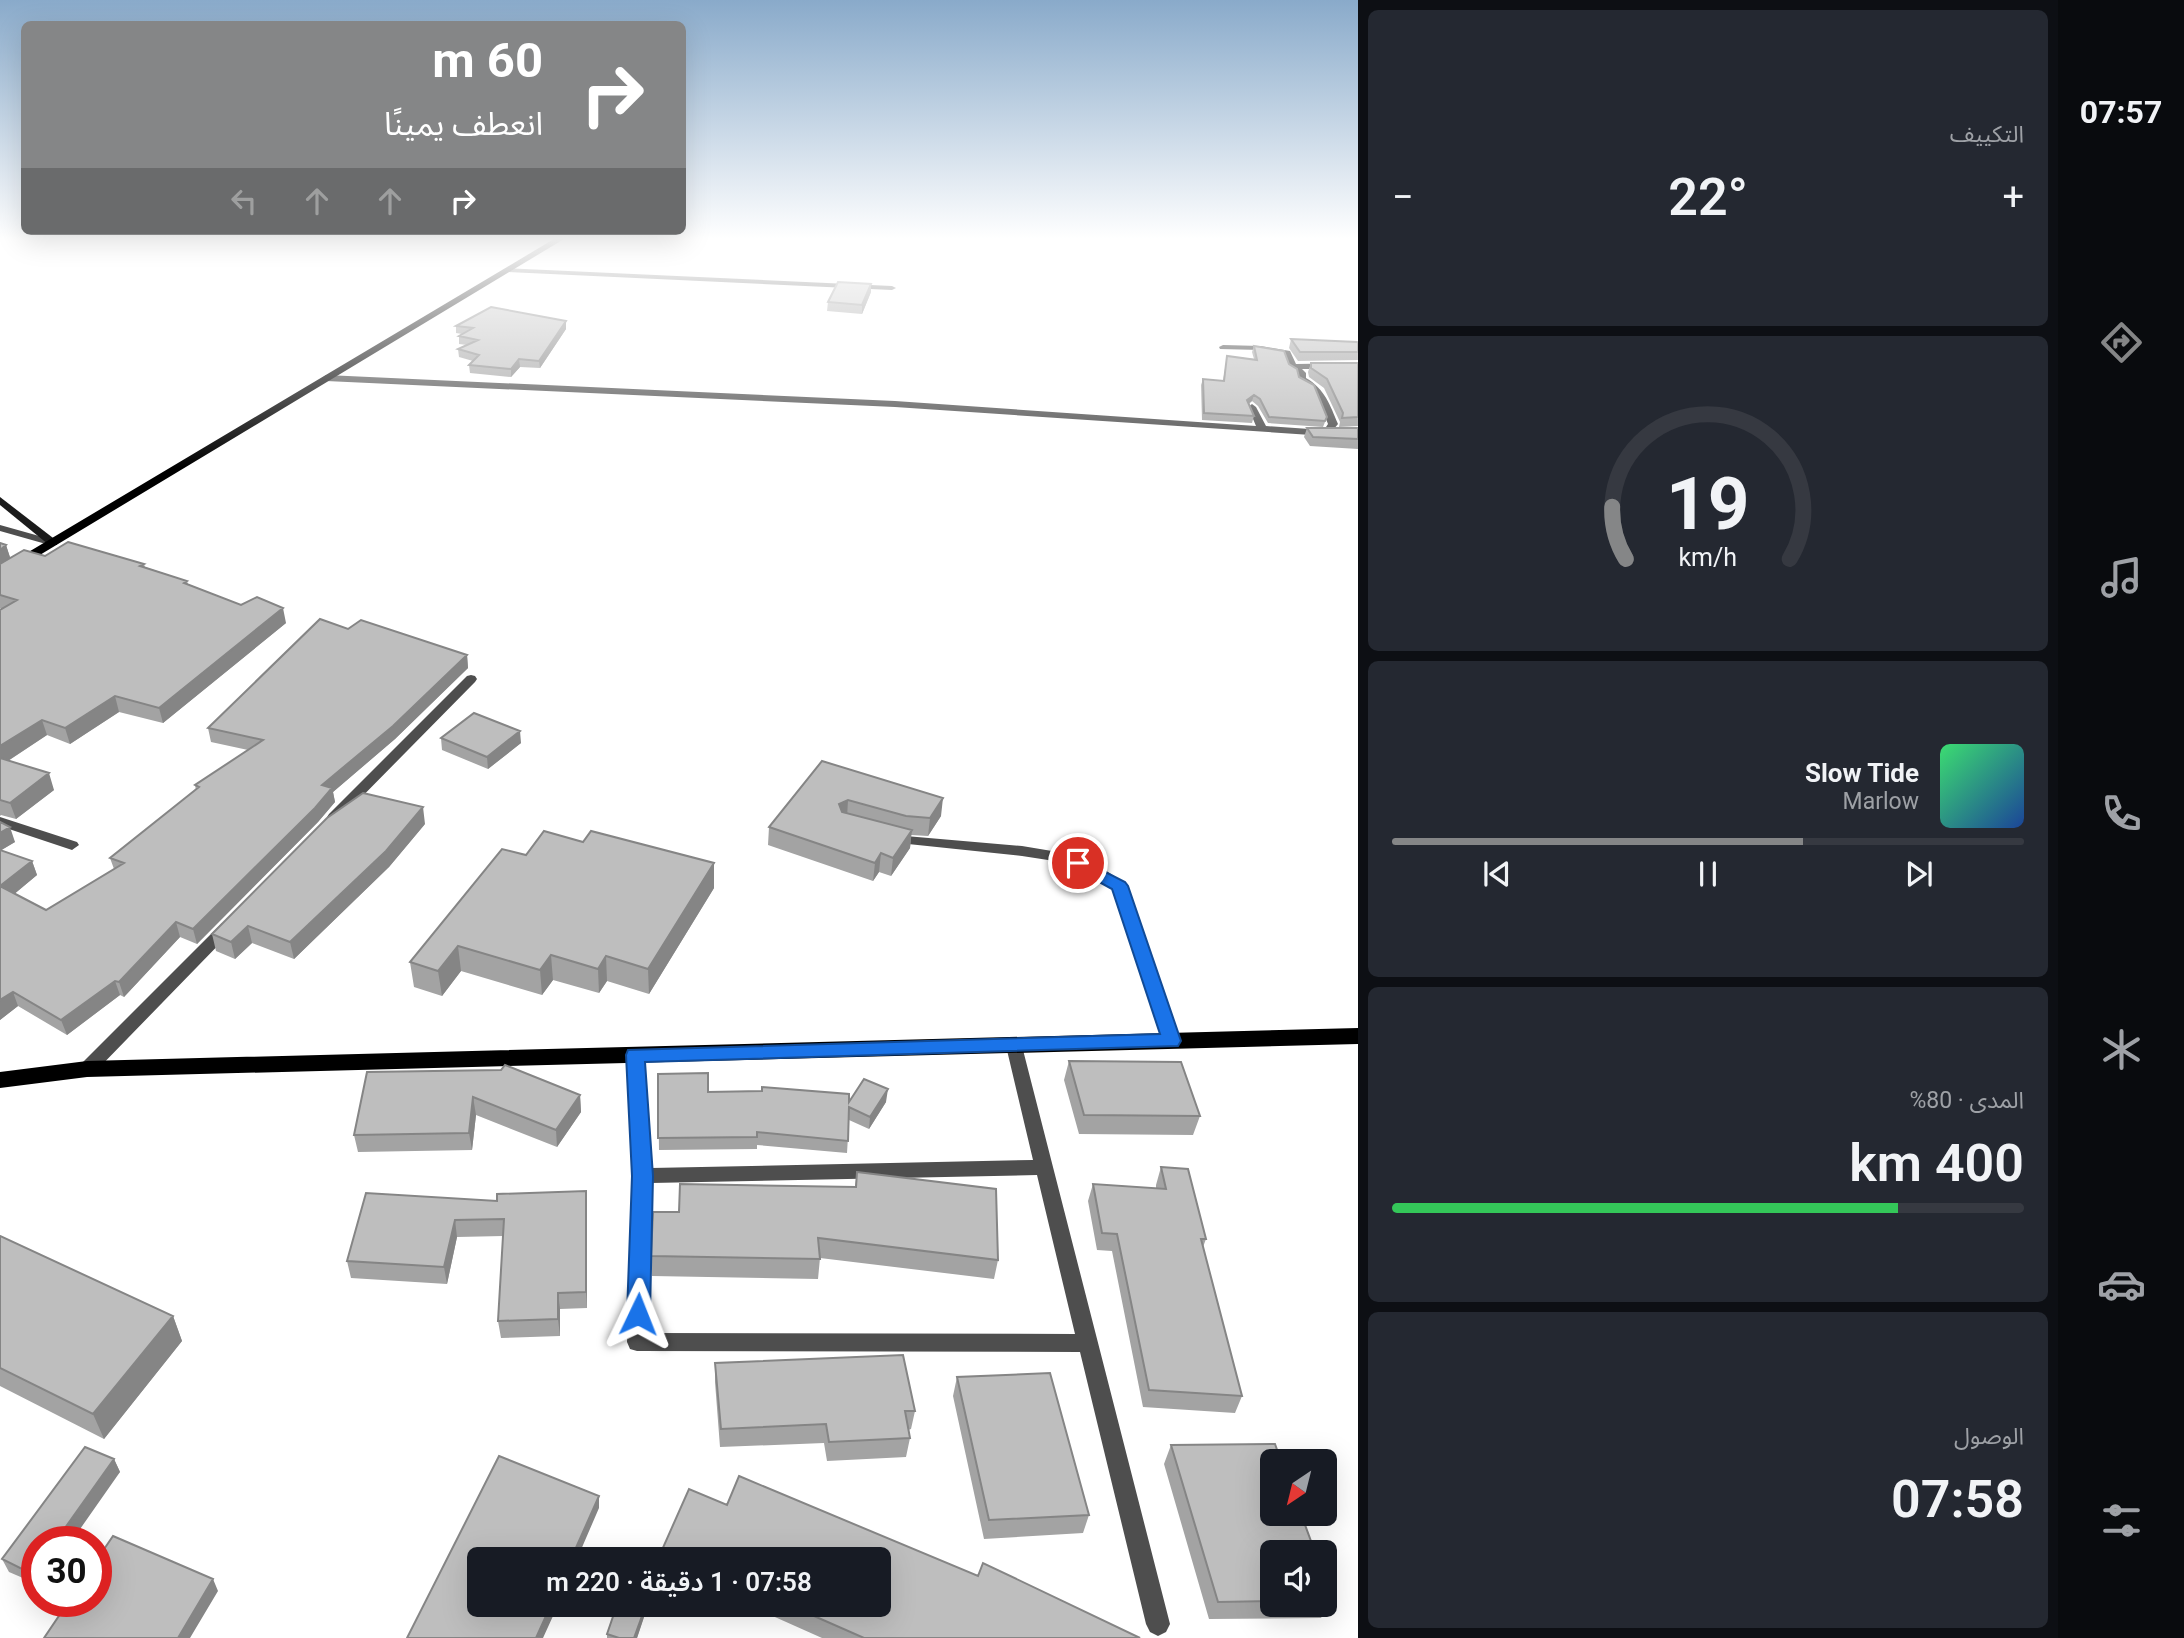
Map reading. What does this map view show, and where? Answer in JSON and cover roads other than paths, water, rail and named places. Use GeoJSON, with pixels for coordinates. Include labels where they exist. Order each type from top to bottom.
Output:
{"type":"FeatureCollection","features":[{"type":"Feature","properties":{"kind":"main road"},"geometry":{"type":"LineString","coordinates":[[0,575],[431,315]]}},
{"type":"Feature","properties":{"kind":"main road"},"geometry":{"type":"LineString","coordinates":[[0,500],[53,543]]}},
{"type":"Feature","properties":{"kind":"main road"},"geometry":{"type":"LineString","coordinates":[[0,1080],[87,1069],[1358,1036]]}},
{"type":"Feature","properties":{"kind":"street"},"geometry":{"type":"LineString","coordinates":[[1223,346],[1261,348],[1287,353],[1293,367],[1302,373],[1302,379],[1318,389],[1333,424],[1326,433]]}},
{"type":"Feature","properties":{"kind":"street"},"geometry":{"type":"LineString","coordinates":[[1293,367],[1336,364],[1358,366]]}},
{"type":"Feature","properties":{"kind":"street"},"geometry":{"type":"LineString","coordinates":[[326,377],[908,405],[1326,433],[1358,432]]}},
{"type":"Feature","properties":{"kind":"street"},"geometry":{"type":"LineString","coordinates":[[1252,407],[1262,428]]}},
{"type":"Feature","properties":{"kind":"street"},"geometry":{"type":"LineString","coordinates":[[0,528],[53,543]]}},
{"type":"Feature","properties":{"kind":"street"},"geometry":{"type":"LineString","coordinates":[[327,825],[471,679]]}},
{"type":"Feature","properties":{"kind":"street"},"geometry":{"type":"LineString","coordinates":[[0,821],[72,845]]}},
{"type":"Feature","properties":{"kind":"street"},"geometry":{"type":"LineString","coordinates":[[880,835],[902,841],[1022,851],[1064,858],[1092,869],[1119,886],[1172,1041]]}},
{"type":"Feature","properties":{"kind":"street"},"geometry":{"type":"LineString","coordinates":[[87,1069],[240,913]]}},
{"type":"Feature","properties":{"kind":"street"},"geometry":{"type":"LineString","coordinates":[[1014,1046],[1158,1625]]}},
{"type":"Feature","properties":{"kind":"street"},"geometry":{"type":"LineString","coordinates":[[635,1055],[642,1176],[637,1342],[1088,1343]]}},
{"type":"Feature","properties":{"kind":"street"},"geometry":{"type":"LineString","coordinates":[[642,1176],[1045,1167]]}}]}
